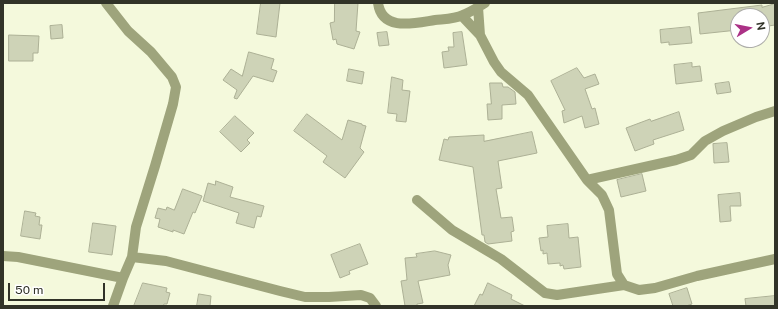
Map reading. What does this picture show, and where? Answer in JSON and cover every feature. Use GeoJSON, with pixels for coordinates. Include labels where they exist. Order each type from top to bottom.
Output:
{"type":"FeatureCollection","features":[{"type":"Feature","properties":{"kind":"street"},"geometry":{"type":"LineString","coordinates":[[106,3],[128,31],[151,52],[172,76],[176,87],[173,104],[156,166],[136,227],[132,257],[113,306]]}},
{"type":"Feature","properties":{"kind":"street"},"geometry":{"type":"LineString","coordinates":[[378,3],[379,10],[387,20],[394,23],[409,24],[462,16],[481,5]]}},
{"type":"Feature","properties":{"kind":"street"},"geometry":{"type":"LineString","coordinates":[[480,35],[481,5]]}},
{"type":"Feature","properties":{"kind":"street"},"geometry":{"type":"LineString","coordinates":[[462,16],[480,35],[494,62],[502,72],[528,95],[587,180],[602,195],[609,210],[617,274],[624,285]]}},
{"type":"Feature","properties":{"kind":"street"},"geometry":{"type":"LineString","coordinates":[[587,180],[676,160],[691,155],[705,142],[723,131],[756,117],[775,111]]}},
{"type":"Feature","properties":{"kind":"street"},"geometry":{"type":"LineString","coordinates":[[417,200],[452,230],[501,259],[546,293],[557,295],[624,285],[639,290],[655,288],[697,276],[775,259]]}},
{"type":"Feature","properties":{"kind":"street"},"geometry":{"type":"LineString","coordinates":[[3,256],[18,257],[123,278]]}},
{"type":"Feature","properties":{"kind":"street"},"geometry":{"type":"LineString","coordinates":[[132,257],[166,261],[305,297],[361,295],[370,298],[376,306]]}},
{"type":"Feature","properties":{"kind":"building"},"geometry":{"type":"Polygon","coordinates":[[[261,3],[280,3],[276,37],[257,34],[261,3]]]}},
{"type":"Feature","properties":{"kind":"building"},"geometry":{"type":"Polygon","coordinates":[[[335,3],[358,3],[356,31],[360,32],[354,49],[337,44],[336,39],[333,40],[330,23],[334,22],[335,3]]]}},
{"type":"Feature","properties":{"kind":"building"},"geometry":{"type":"Polygon","coordinates":[[[775,4],[775,25],[770,26],[770,8],[738,8],[762,5],[762,7],[775,4]]]}},
{"type":"Feature","properties":{"kind":"building"},"geometry":{"type":"Polygon","coordinates":[[[730,9],[730,31],[700,34],[698,13],[730,9]]]}},
{"type":"Feature","properties":{"kind":"building"},"geometry":{"type":"Polygon","coordinates":[[[62,25],[63,38],[51,39],[50,26],[62,25]]]}},
{"type":"Feature","properties":{"kind":"building"},"geometry":{"type":"Polygon","coordinates":[[[690,27],[692,43],[669,45],[669,42],[661,43],[660,30],[690,27]]]}},
{"type":"Feature","properties":{"kind":"building"},"geometry":{"type":"Polygon","coordinates":[[[387,32],[389,45],[379,46],[377,33],[387,32]]]}},
{"type":"Feature","properties":{"kind":"building"},"geometry":{"type":"Polygon","coordinates":[[[462,32],[467,65],[444,68],[442,52],[449,51],[448,47],[454,47],[453,33],[462,32]]]}},
{"type":"Feature","properties":{"kind":"building"},"geometry":{"type":"Polygon","coordinates":[[[9,35],[39,36],[38,53],[33,53],[33,61],[9,61],[9,35]]]}},
{"type":"Feature","properties":{"kind":"building"},"geometry":{"type":"Polygon","coordinates":[[[249,52],[274,59],[271,69],[277,71],[273,82],[253,76],[237,99],[234,98],[237,90],[223,80],[231,69],[242,76],[249,52]]]}},
{"type":"Feature","properties":{"kind":"building"},"geometry":{"type":"Polygon","coordinates":[[[692,63],[692,67],[700,66],[702,81],[676,84],[674,65],[692,63]]]}},
{"type":"Feature","properties":{"kind":"building"},"geometry":{"type":"Polygon","coordinates":[[[577,68],[584,78],[595,74],[599,84],[585,89],[592,109],[595,108],[599,124],[585,128],[582,116],[564,123],[562,111],[565,110],[551,81],[577,68]]]}},
{"type":"Feature","properties":{"kind":"building"},"geometry":{"type":"Polygon","coordinates":[[[349,69],[364,72],[362,84],[347,81],[349,69]]]}},
{"type":"Feature","properties":{"kind":"building"},"geometry":{"type":"Polygon","coordinates":[[[392,77],[403,80],[402,90],[410,91],[406,122],[396,121],[397,114],[388,113],[392,77]]]}},
{"type":"Feature","properties":{"kind":"building"},"geometry":{"type":"Polygon","coordinates":[[[729,82],[731,92],[717,94],[715,84],[729,82]]]}},
{"type":"Feature","properties":{"kind":"building"},"geometry":{"type":"Polygon","coordinates":[[[490,83],[502,83],[503,87],[508,87],[515,92],[516,104],[502,105],[502,119],[488,120],[487,104],[491,104],[490,83]]]}},
{"type":"Feature","properties":{"kind":"building"},"geometry":{"type":"Polygon","coordinates":[[[679,112],[684,130],[653,140],[654,144],[635,151],[626,128],[650,119],[651,121],[679,112]]]}},
{"type":"Feature","properties":{"kind":"building"},"geometry":{"type":"Polygon","coordinates":[[[307,114],[342,140],[348,120],[366,126],[360,148],[364,152],[345,178],[323,162],[327,156],[294,131],[307,114]]]}},
{"type":"Feature","properties":{"kind":"building"},"geometry":{"type":"Polygon","coordinates":[[[235,116],[254,133],[247,140],[250,143],[241,152],[220,132],[235,116]]]}},
{"type":"Feature","properties":{"kind":"building"},"geometry":{"type":"Polygon","coordinates":[[[532,132],[537,153],[498,161],[502,188],[496,189],[501,218],[512,217],[514,231],[511,232],[512,241],[488,244],[485,242],[484,235],[482,235],[473,167],[439,160],[444,139],[448,140],[449,137],[484,135],[484,141],[532,132]]]}},
{"type":"Feature","properties":{"kind":"building"},"geometry":{"type":"Polygon","coordinates":[[[727,143],[729,162],[714,163],[713,144],[727,143]]]}},
{"type":"Feature","properties":{"kind":"building"},"geometry":{"type":"Polygon","coordinates":[[[642,174],[646,191],[621,197],[617,180],[642,174]]]}},
{"type":"Feature","properties":{"kind":"building"},"geometry":{"type":"Polygon","coordinates":[[[216,181],[233,187],[230,197],[264,206],[261,217],[257,216],[254,228],[236,223],[239,213],[203,201],[208,183],[215,185],[216,181]]]}},
{"type":"Feature","properties":{"kind":"building"},"geometry":{"type":"Polygon","coordinates":[[[183,189],[202,196],[195,213],[193,212],[184,234],[158,227],[160,219],[155,218],[158,208],[166,210],[167,207],[174,210],[183,189]]]}},
{"type":"Feature","properties":{"kind":"building"},"geometry":{"type":"Polygon","coordinates":[[[740,193],[741,206],[730,206],[731,221],[720,222],[718,195],[740,193]]]}},
{"type":"Feature","properties":{"kind":"building"},"geometry":{"type":"Polygon","coordinates":[[[25,211],[36,213],[35,216],[40,217],[39,225],[42,225],[40,239],[21,236],[25,211]]]}},
{"type":"Feature","properties":{"kind":"building"},"geometry":{"type":"Polygon","coordinates":[[[93,223],[116,226],[112,255],[89,252],[93,223]]]}},
{"type":"Feature","properties":{"kind":"building"},"geometry":{"type":"Polygon","coordinates":[[[568,224],[569,238],[578,237],[581,267],[564,269],[563,265],[560,266],[560,263],[548,264],[547,253],[543,254],[543,250],[541,251],[539,238],[548,237],[547,226],[568,224]]]}},
{"type":"Feature","properties":{"kind":"building"},"geometry":{"type":"Polygon","coordinates":[[[360,244],[368,264],[349,271],[350,274],[340,278],[331,255],[360,244]]]}},
{"type":"Feature","properties":{"kind":"building"},"geometry":{"type":"Polygon","coordinates":[[[435,251],[451,255],[448,265],[450,275],[418,281],[423,303],[417,304],[417,306],[405,306],[401,281],[407,280],[405,258],[417,257],[416,254],[435,251]]]}},
{"type":"Feature","properties":{"kind":"building"},"geometry":{"type":"Polygon","coordinates":[[[143,283],[167,288],[166,292],[170,293],[167,304],[164,304],[163,306],[134,306],[143,283]]]}},
{"type":"Feature","properties":{"kind":"building"},"geometry":{"type":"Polygon","coordinates":[[[488,283],[512,295],[511,299],[525,306],[474,306],[488,283]]]}},
{"type":"Feature","properties":{"kind":"building"},"geometry":{"type":"Polygon","coordinates":[[[687,288],[692,304],[686,306],[673,306],[669,294],[687,288]]]}},
{"type":"Feature","properties":{"kind":"building"},"geometry":{"type":"Polygon","coordinates":[[[199,294],[211,296],[210,306],[197,306],[199,294]]]}},
{"type":"Feature","properties":{"kind":"building"},"geometry":{"type":"Polygon","coordinates":[[[775,296],[775,306],[746,306],[745,299],[775,296]]]}}]}
